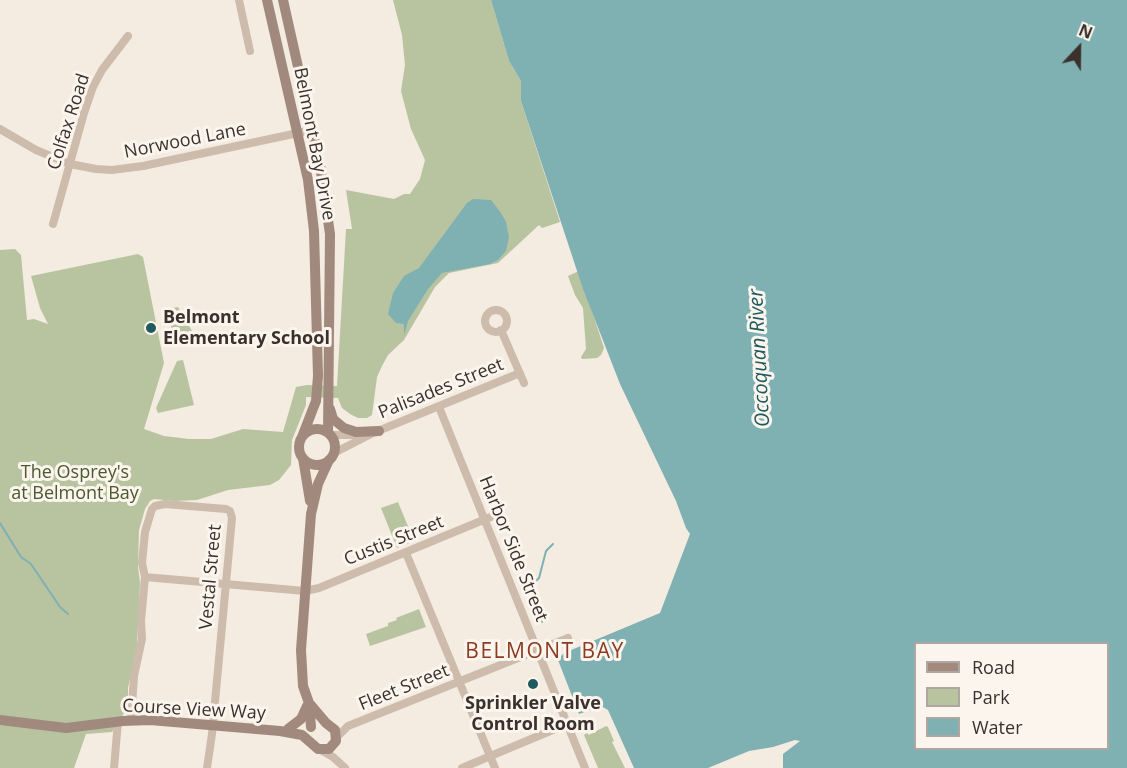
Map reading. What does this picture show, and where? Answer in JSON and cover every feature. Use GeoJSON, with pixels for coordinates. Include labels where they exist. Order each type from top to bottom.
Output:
{"type":"FeatureCollection","features":[{"type":"Feature","properties":{"kind":"street"},"geometry":{"type":"LineString","coordinates":[[239,0],[250,51]]}},
{"type":"Feature","properties":{"kind":"street","name":"Belmont Bay Drive"},"geometry":{"type":"LineString","coordinates":[[267,0],[298,133],[312,209],[318,376],[316,401],[299,449],[310,494],[311,514]]}},
{"type":"Feature","properties":{"kind":"street","name":"Belmont Bay Drive"},"geometry":{"type":"LineString","coordinates":[[283,0],[325,190],[330,234],[329,433],[335,445],[315,492],[311,514],[301,663],[303,686],[309,703],[310,742],[315,748],[343,765]]}},
{"type":"Feature","properties":{"kind":"street","name":"Colfax Road"},"geometry":{"type":"LineString","coordinates":[[53,224],[93,87],[102,70],[129,36]]}},
{"type":"Feature","properties":{"kind":"street","name":"Norwood Lane"},"geometry":{"type":"LineString","coordinates":[[0,129],[36,150],[70,164],[96,169],[131,168],[312,130]]}},
{"type":"Feature","properties":{"kind":"street"},"geometry":{"type":"LineString","coordinates":[[501,330],[524,383]]}},
{"type":"Feature","properties":{"kind":"street","name":"Palisades Street"},"geometry":{"type":"LineString","coordinates":[[331,457],[376,432],[520,373]]}},
{"type":"Feature","properties":{"kind":"street"},"geometry":{"type":"LineString","coordinates":[[329,402],[333,419],[344,428],[356,432],[376,432]]}},
{"type":"Feature","properties":{"kind":"street","name":"Harbor Side Street"},"geometry":{"type":"LineString","coordinates":[[439,407],[489,518],[537,650],[585,768]]}},
{"type":"Feature","properties":{"kind":"street"},"geometry":{"type":"LineString","coordinates":[[302,437],[307,431],[314,429],[329,433]]}},
{"type":"Feature","properties":{"kind":"street","name":"Palisades Street"},"geometry":{"type":"LineString","coordinates":[[329,433],[376,432]]}},
{"type":"Feature","properties":{"kind":"street"},"geometry":{"type":"LineString","coordinates":[[302,457],[315,465],[331,457]]}},
{"type":"Feature","properties":{"kind":"street","name":"Vestal Street"},"geometry":{"type":"LineString","coordinates":[[131,720],[135,670],[142,645],[145,577],[142,563],[145,532],[150,513],[154,506],[165,504],[226,509],[232,514],[207,768]]}},
{"type":"Feature","properties":{"kind":"street","name":"Custis Street"},"geometry":{"type":"LineString","coordinates":[[305,591],[319,588],[489,518]]}},
{"type":"Feature","properties":{"kind":"street"},"geometry":{"type":"LineString","coordinates":[[406,553],[495,768]]}},
{"type":"Feature","properties":{"kind":"street"},"geometry":{"type":"LineString","coordinates":[[145,577],[305,591]]}},
{"type":"Feature","properties":{"kind":"street","name":"Fleet Street"},"geometry":{"type":"LineString","coordinates":[[336,740],[348,726],[568,638]]}},
{"type":"Feature","properties":{"kind":"street"},"geometry":{"type":"LineString","coordinates":[[284,730],[301,719],[309,703]]}},
{"type":"Feature","properties":{"kind":"street","name":"Belmont Bay Drive"},"geometry":{"type":"LineString","coordinates":[[309,703],[335,730],[343,765]]}},
{"type":"Feature","properties":{"kind":"street","name":"Course View Way"},"geometry":{"type":"LineString","coordinates":[[0,720],[66,728],[131,720],[284,730],[311,728]]}},
{"type":"Feature","properties":{"kind":"street"},"geometry":{"type":"LineString","coordinates":[[114,768],[118,721]]}},
{"type":"Feature","properties":{"kind":"street"},"geometry":{"type":"LineString","coordinates":[[311,728],[317,723],[328,724]]}},
{"type":"Feature","properties":{"kind":"street","name":"Fleet Street"},"geometry":{"type":"LineString","coordinates":[[328,724],[348,726]]}},
{"type":"Feature","properties":{"kind":"street"},"geometry":{"type":"LineString","coordinates":[[462,768],[567,724]]}},
{"type":"Feature","properties":{"kind":"street","name":"Course View Way"},"geometry":{"type":"LineString","coordinates":[[284,730],[299,734],[310,742]]}},
{"type":"Feature","properties":{"kind":"street"},"geometry":{"type":"LineString","coordinates":[[321,750],[329,748],[336,740]]}},
{"type":"Feature","properties":{"kind":"green space","name":"The Osprey's at Belmont Bay"},"geometry":{"type":"Polygon","coordinates":[[[393,0],[491,0],[509,61],[521,81],[521,101],[560,222],[542,228],[539,225],[498,263],[449,273],[435,287],[404,340],[388,355],[382,366],[377,377],[372,415],[367,418],[358,418],[350,414],[342,408],[338,398],[306,397],[306,405],[292,440],[291,465],[279,480],[270,485],[228,490],[197,500],[154,499],[150,501],[145,509],[139,530],[140,582],[137,646],[128,688],[128,707],[112,732],[86,734],[74,768],[0,768],[0,250],[15,249],[21,255],[27,320],[34,319],[48,324],[40,308],[31,276],[138,254],[143,257],[164,363],[144,429],[164,436],[189,439],[211,439],[243,429],[283,432],[296,387],[337,386],[346,229],[352,229],[346,190],[394,199],[410,194],[420,179],[425,160],[411,129],[401,91],[405,65],[402,35],[393,0]]]}},
{"type":"Feature","properties":{"kind":"green space"},"geometry":{"type":"Polygon","coordinates":[[[579,271],[604,348],[597,358],[582,359],[581,357],[586,349],[583,308],[568,276],[579,271]]]}},
{"type":"Feature","properties":{"kind":"green space"},"geometry":{"type":"Polygon","coordinates":[[[178,307],[192,331],[173,335],[167,309],[178,307]]]}},
{"type":"Feature","properties":{"kind":"green space"},"geometry":{"type":"Polygon","coordinates":[[[183,360],[194,405],[158,413],[156,408],[177,361],[183,360]]]}},
{"type":"Feature","properties":{"kind":"green space"},"geometry":{"type":"Polygon","coordinates":[[[398,502],[414,541],[397,548],[381,508],[398,502]]]}},
{"type":"Feature","properties":{"kind":"green space"},"geometry":{"type":"Polygon","coordinates":[[[419,609],[426,627],[370,646],[366,634],[388,626],[388,623],[397,620],[396,618],[419,609]]]}},
{"type":"Feature","properties":{"kind":"green space"},"geometry":{"type":"Polygon","coordinates":[[[606,726],[625,768],[598,768],[584,735],[587,733],[589,735],[606,726]]]}},
{"type":"Feature","properties":{"kind":"water","name":"Occoquan River"},"geometry":{"type":"Polygon","coordinates":[[[491,0],[1127,0],[1127,768],[783,768],[783,754],[800,741],[795,740],[749,751],[708,768],[634,768],[608,710],[601,706],[579,714],[558,660],[564,653],[660,613],[690,534],[620,384],[583,289],[521,101],[521,81],[509,61],[491,0]]]}},
{"type":"Feature","properties":{"kind":"water"},"geometry":{"type":"Polygon","coordinates":[[[473,199],[491,200],[501,213],[506,222],[509,237],[506,251],[498,260],[490,264],[442,273],[428,289],[408,321],[404,335],[404,324],[396,323],[388,314],[393,293],[404,276],[419,268],[467,203],[473,199]]]}},
{"type":"Feature","properties":{"kind":"waterway"},"geometry":{"type":"LineString","coordinates":[[0,523],[21,557],[31,564],[60,607],[68,614]]}},
{"type":"Feature","properties":{"kind":"waterway"},"geometry":{"type":"LineString","coordinates":[[531,589],[539,578],[546,551],[553,544]]}},
{"type":"Feature","properties":{"kind":"waterway"},"geometry":{"type":"LineString","coordinates":[[538,605],[542,622]]}},
{"type":"Feature","properties":{"kind":"place","name":"Belmont Elementary School"},"geometry":{"type":"Point","coordinates":[151,328]}},
{"type":"Feature","properties":{"kind":"place","name":"Sprinkler Valve Control Room"},"geometry":{"type":"Point","coordinates":[533,684]}},
{"type":"Feature","properties":{"kind":"district","name":"BELMONT BAY"},"geometry":{"type":"Point","coordinates":[545,652]}}]}
